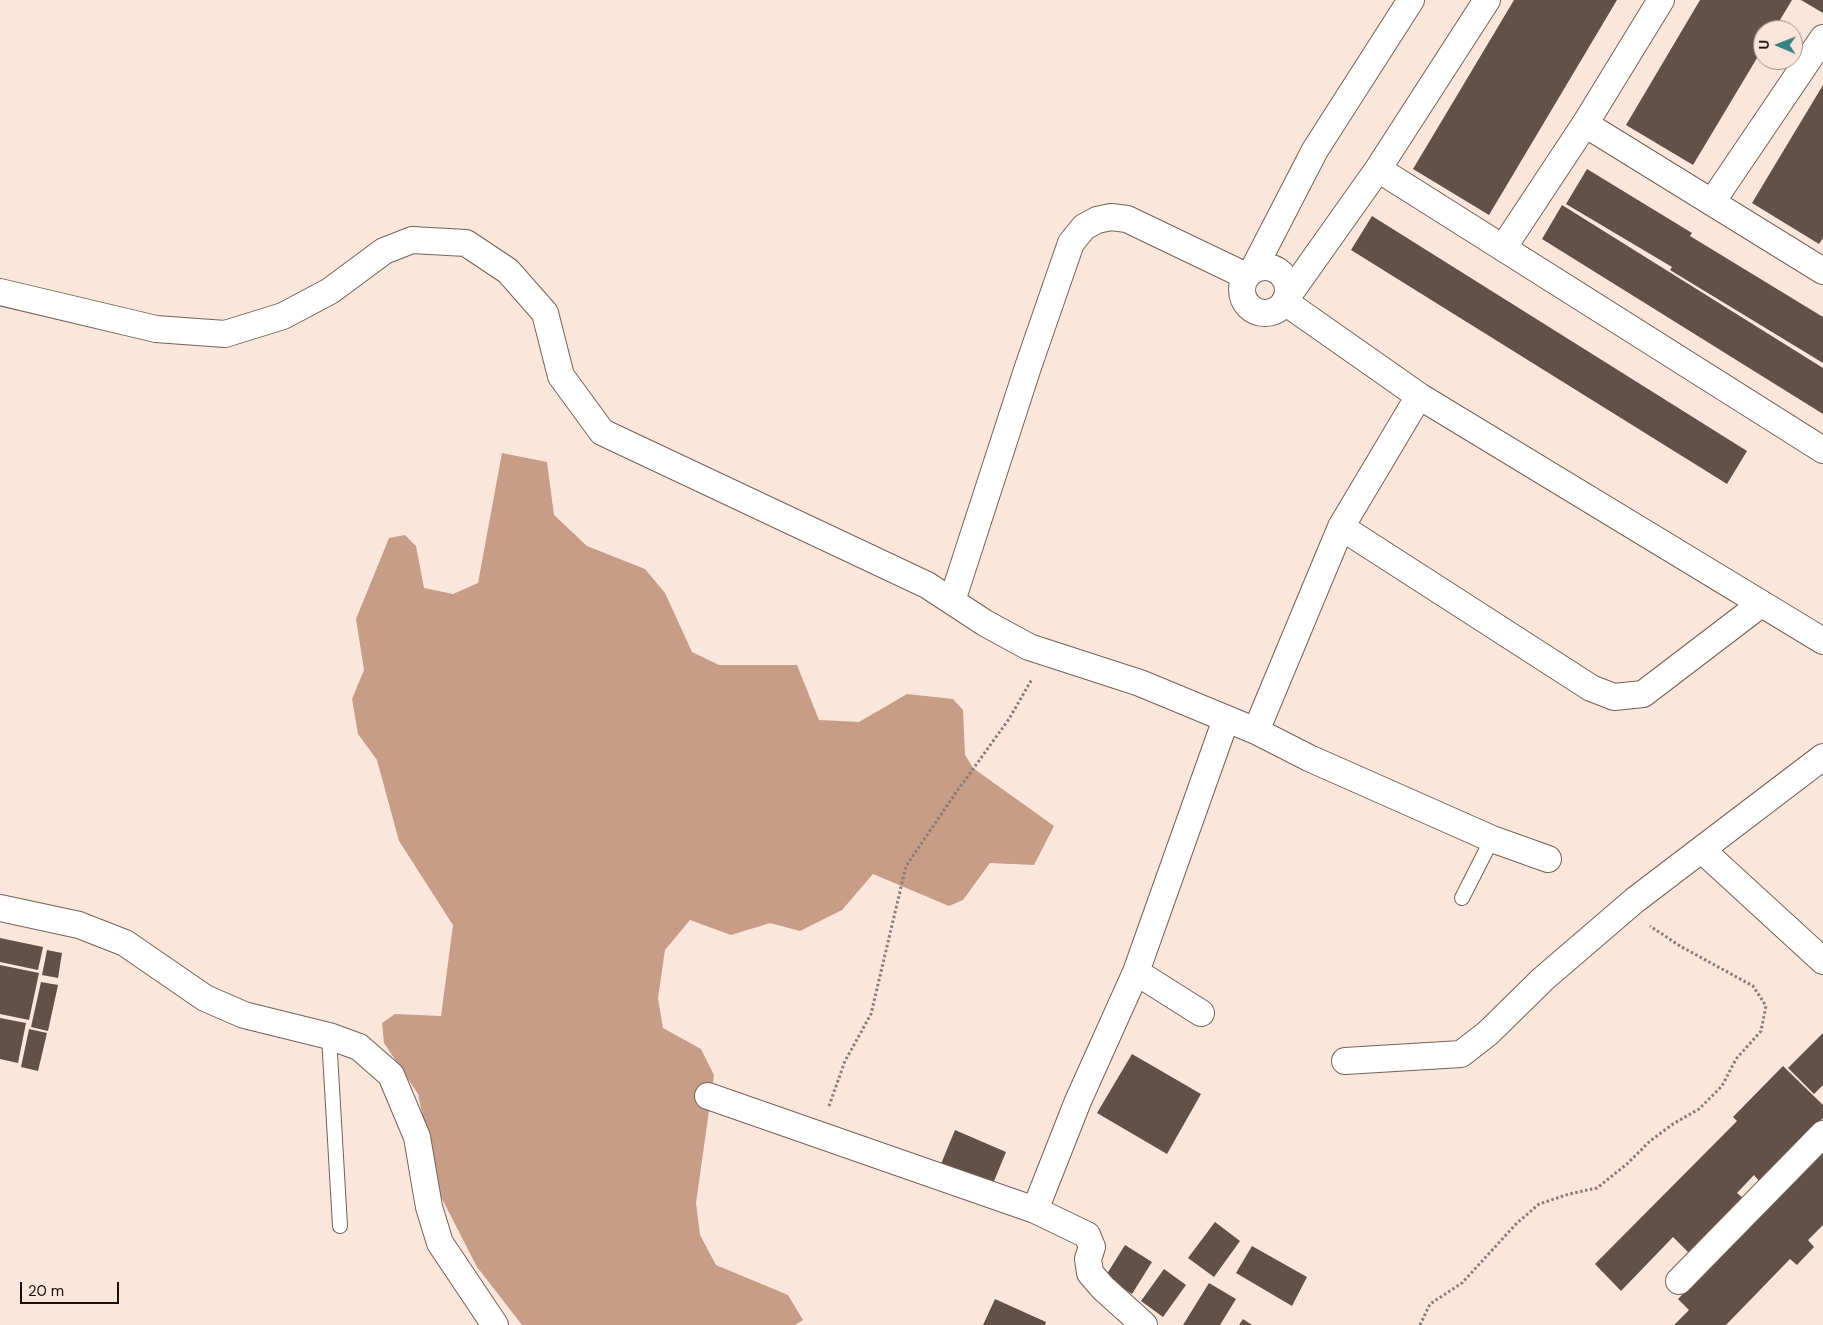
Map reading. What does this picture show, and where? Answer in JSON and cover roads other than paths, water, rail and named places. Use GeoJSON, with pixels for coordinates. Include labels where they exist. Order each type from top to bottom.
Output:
{"type":"FeatureCollection","features":[{"type":"Feature","properties":{"kind":"street"},"geometry":{"type":"LineString","coordinates":[[1411,0],[1315,150],[1250,273],[1243,282],[1243,297],[1252,310],[1258,313],[1273,312],[1280,308],[1378,169],[1487,0]]}},
{"type":"Feature","properties":{"kind":"street"},"geometry":{"type":"LineString","coordinates":[[1503,248],[1585,124],[1661,0]]}},
{"type":"Feature","properties":{"kind":"street"},"geometry":{"type":"LineString","coordinates":[[1712,202],[1823,38]]}},
{"type":"Feature","properties":{"kind":"street"},"geometry":{"type":"LineString","coordinates":[[1585,124],[1823,271]]}},
{"type":"Feature","properties":{"kind":"street"},"geometry":{"type":"LineString","coordinates":[[1378,169],[1823,450]]}},
{"type":"Feature","properties":{"kind":"street"},"geometry":{"type":"LineString","coordinates":[[952,602],[1028,367],[1072,243],[1084,227],[1097,220],[1111,217],[1127,219],[1250,273]]}},
{"type":"Feature","properties":{"kind":"street"},"geometry":{"type":"LineString","coordinates":[[6,294],[156,329],[225,334],[291,312],[330,291],[384,251],[412,240],[466,243],[508,271],[545,313],[561,376],[602,432],[927,585],[985,623],[1030,646],[1140,683],[1256,731],[1309,758],[1492,839],[1548,859]]}},
{"type":"Feature","properties":{"kind":"street"},"geometry":{"type":"LineString","coordinates":[[1250,273],[1260,267],[1276,269],[1286,280],[1288,288],[1286,299]]}},
{"type":"Feature","properties":{"kind":"street"},"geometry":{"type":"LineString","coordinates":[[1286,299],[1419,396],[1823,641]]}},
{"type":"Feature","properties":{"kind":"street"},"geometry":{"type":"LineString","coordinates":[[1256,731],[1341,527],[1419,396]]}},
{"type":"Feature","properties":{"kind":"street"},"geometry":{"type":"LineString","coordinates":[[1341,527],[1591,688],[1614,697],[1643,694],[1761,604]]}},
{"type":"Feature","properties":{"kind":"street"},"geometry":{"type":"LineString","coordinates":[[1036,1210],[1078,1101],[1136,972],[1226,719]]}},
{"type":"Feature","properties":{"kind":"street"},"geometry":{"type":"LineString","coordinates":[[1345,1061],[1461,1054],[1488,1033],[1543,980],[1624,909],[1823,757]]}},
{"type":"Feature","properties":{"kind":"street"},"geometry":{"type":"LineString","coordinates":[[1702,850],[1823,961]]}},
{"type":"Feature","properties":{"kind":"street"},"geometry":{"type":"LineString","coordinates":[[0,908],[79,925],[125,943],[205,998],[244,1015],[329,1036],[359,1047],[391,1075],[417,1137],[429,1207],[440,1243],[495,1325]]}},
{"type":"Feature","properties":{"kind":"street"},"geometry":{"type":"LineString","coordinates":[[1136,972],[1201,1013]]}},
{"type":"Feature","properties":{"kind":"street"},"geometry":{"type":"LineString","coordinates":[[708,1096],[1036,1210],[1087,1235],[1092,1248],[1088,1259],[1090,1273],[1103,1288],[1144,1325]]}},
{"type":"Feature","properties":{"kind":"street"},"geometry":{"type":"LineString","coordinates":[[1679,1281],[1823,1134]]}},
{"type":"Feature","properties":{"kind":"lane"},"geometry":{"type":"LineString","coordinates":[[1462,898],[1492,839]]}},
{"type":"Feature","properties":{"kind":"lane"},"geometry":{"type":"LineString","coordinates":[[329,1036],[340,1226]]}}]}
